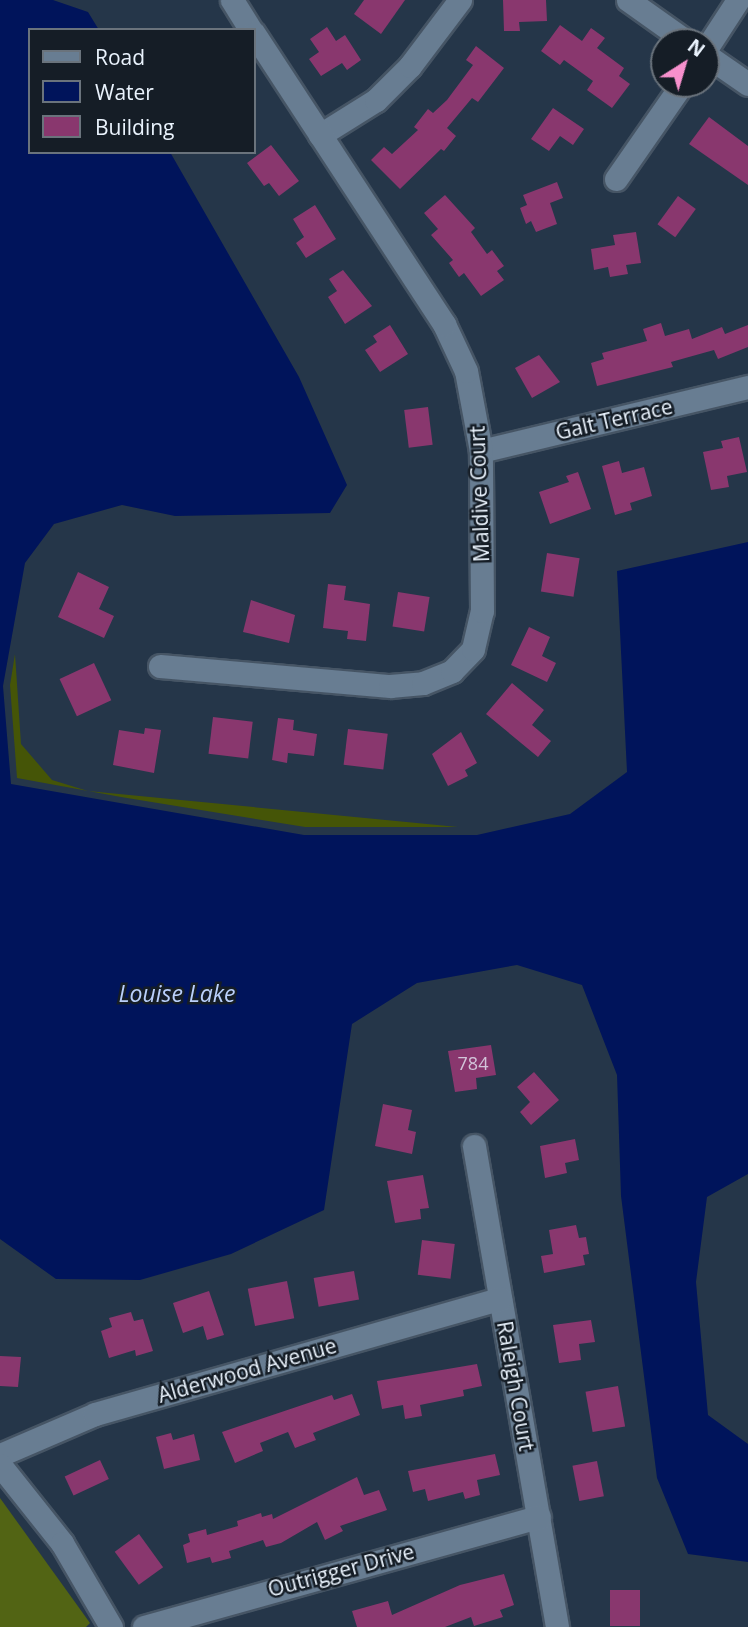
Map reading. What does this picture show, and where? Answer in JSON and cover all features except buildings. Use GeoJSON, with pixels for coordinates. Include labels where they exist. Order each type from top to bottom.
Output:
{"type":"FeatureCollection","features":[{"type":"Feature","properties":{"kind":"street","name":"Maldive Court"},"geometry":{"type":"LineString","coordinates":[[232,0],[250,28]]}},
{"type":"Feature","properties":{"kind":"street"},"geometry":{"type":"LineString","coordinates":[[320,135],[376,100],[410,66],[460,0]]}},
{"type":"Feature","properties":{"kind":"street"},"geometry":{"type":"LineString","coordinates":[[628,0],[667,28]]}},
{"type":"Feature","properties":{"kind":"street"},"geometry":{"type":"LineString","coordinates":[[720,28],[738,0]]}},
{"type":"Feature","properties":{"kind":"street","name":"Maldive Court"},"geometry":{"type":"LineString","coordinates":[[160,666],[390,686],[423,683],[452,671],[473,649],[482,611],[481,451],[466,371],[443,324],[256,37]]}},
{"type":"Feature","properties":{"kind":"street"},"geometry":{"type":"LineString","coordinates":[[720,65],[748,84]]}},
{"type":"Feature","properties":{"kind":"street"},"geometry":{"type":"LineString","coordinates":[[616,179],[672,98]]}},
{"type":"Feature","properties":{"kind":"street","name":"Galt Terrace"},"geometry":{"type":"LineString","coordinates":[[481,451],[748,387]]}},
{"type":"Feature","properties":{"kind":"street","name":"Raleigh Court"},"geometry":{"type":"LineString","coordinates":[[474,1146],[557,1627]]}},
{"type":"Feature","properties":{"kind":"street","name":"Alderwood Avenue"},"geometry":{"type":"LineString","coordinates":[[0,1455],[95,1414],[500,1299]]}},
{"type":"Feature","properties":{"kind":"street"},"geometry":{"type":"LineString","coordinates":[[0,1465],[62,1543],[111,1627]]}},
{"type":"Feature","properties":{"kind":"street","name":"Outrigger Drive"},"geometry":{"type":"LineString","coordinates":[[144,1627],[540,1517]]}},
{"type":"Feature","properties":{"kind":"green space"},"geometry":{"type":"Polygon","coordinates":[[[15,654],[21,744],[52,780],[88,791],[17,778],[10,685],[15,654]]]}},
{"type":"Feature","properties":{"kind":"green space"},"geometry":{"type":"Polygon","coordinates":[[[88,791],[458,827],[305,827],[88,791]]]}},
{"type":"Feature","properties":{"kind":"green space"},"geometry":{"type":"Polygon","coordinates":[[[0,1498],[90,1623],[86,1627],[0,1627],[0,1498]]]}},
{"type":"Feature","properties":{"kind":"water","name":"Louise Lake"},"geometry":{"type":"Polygon","coordinates":[[[0,0],[53,0],[88,12],[98,28],[28,28],[28,154],[171,154],[299,377],[347,485],[330,513],[175,516],[122,505],[54,524],[25,563],[3,686],[11,784],[304,835],[477,835],[570,814],[627,772],[617,571],[748,542],[748,1174],[707,1197],[696,1282],[708,1415],[748,1444],[748,1562],[688,1554],[657,1478],[621,1196],[617,1075],[582,985],[517,965],[417,983],[352,1024],[324,1210],[231,1254],[140,1280],[56,1279],[0,1239],[0,0]]]}}]}
